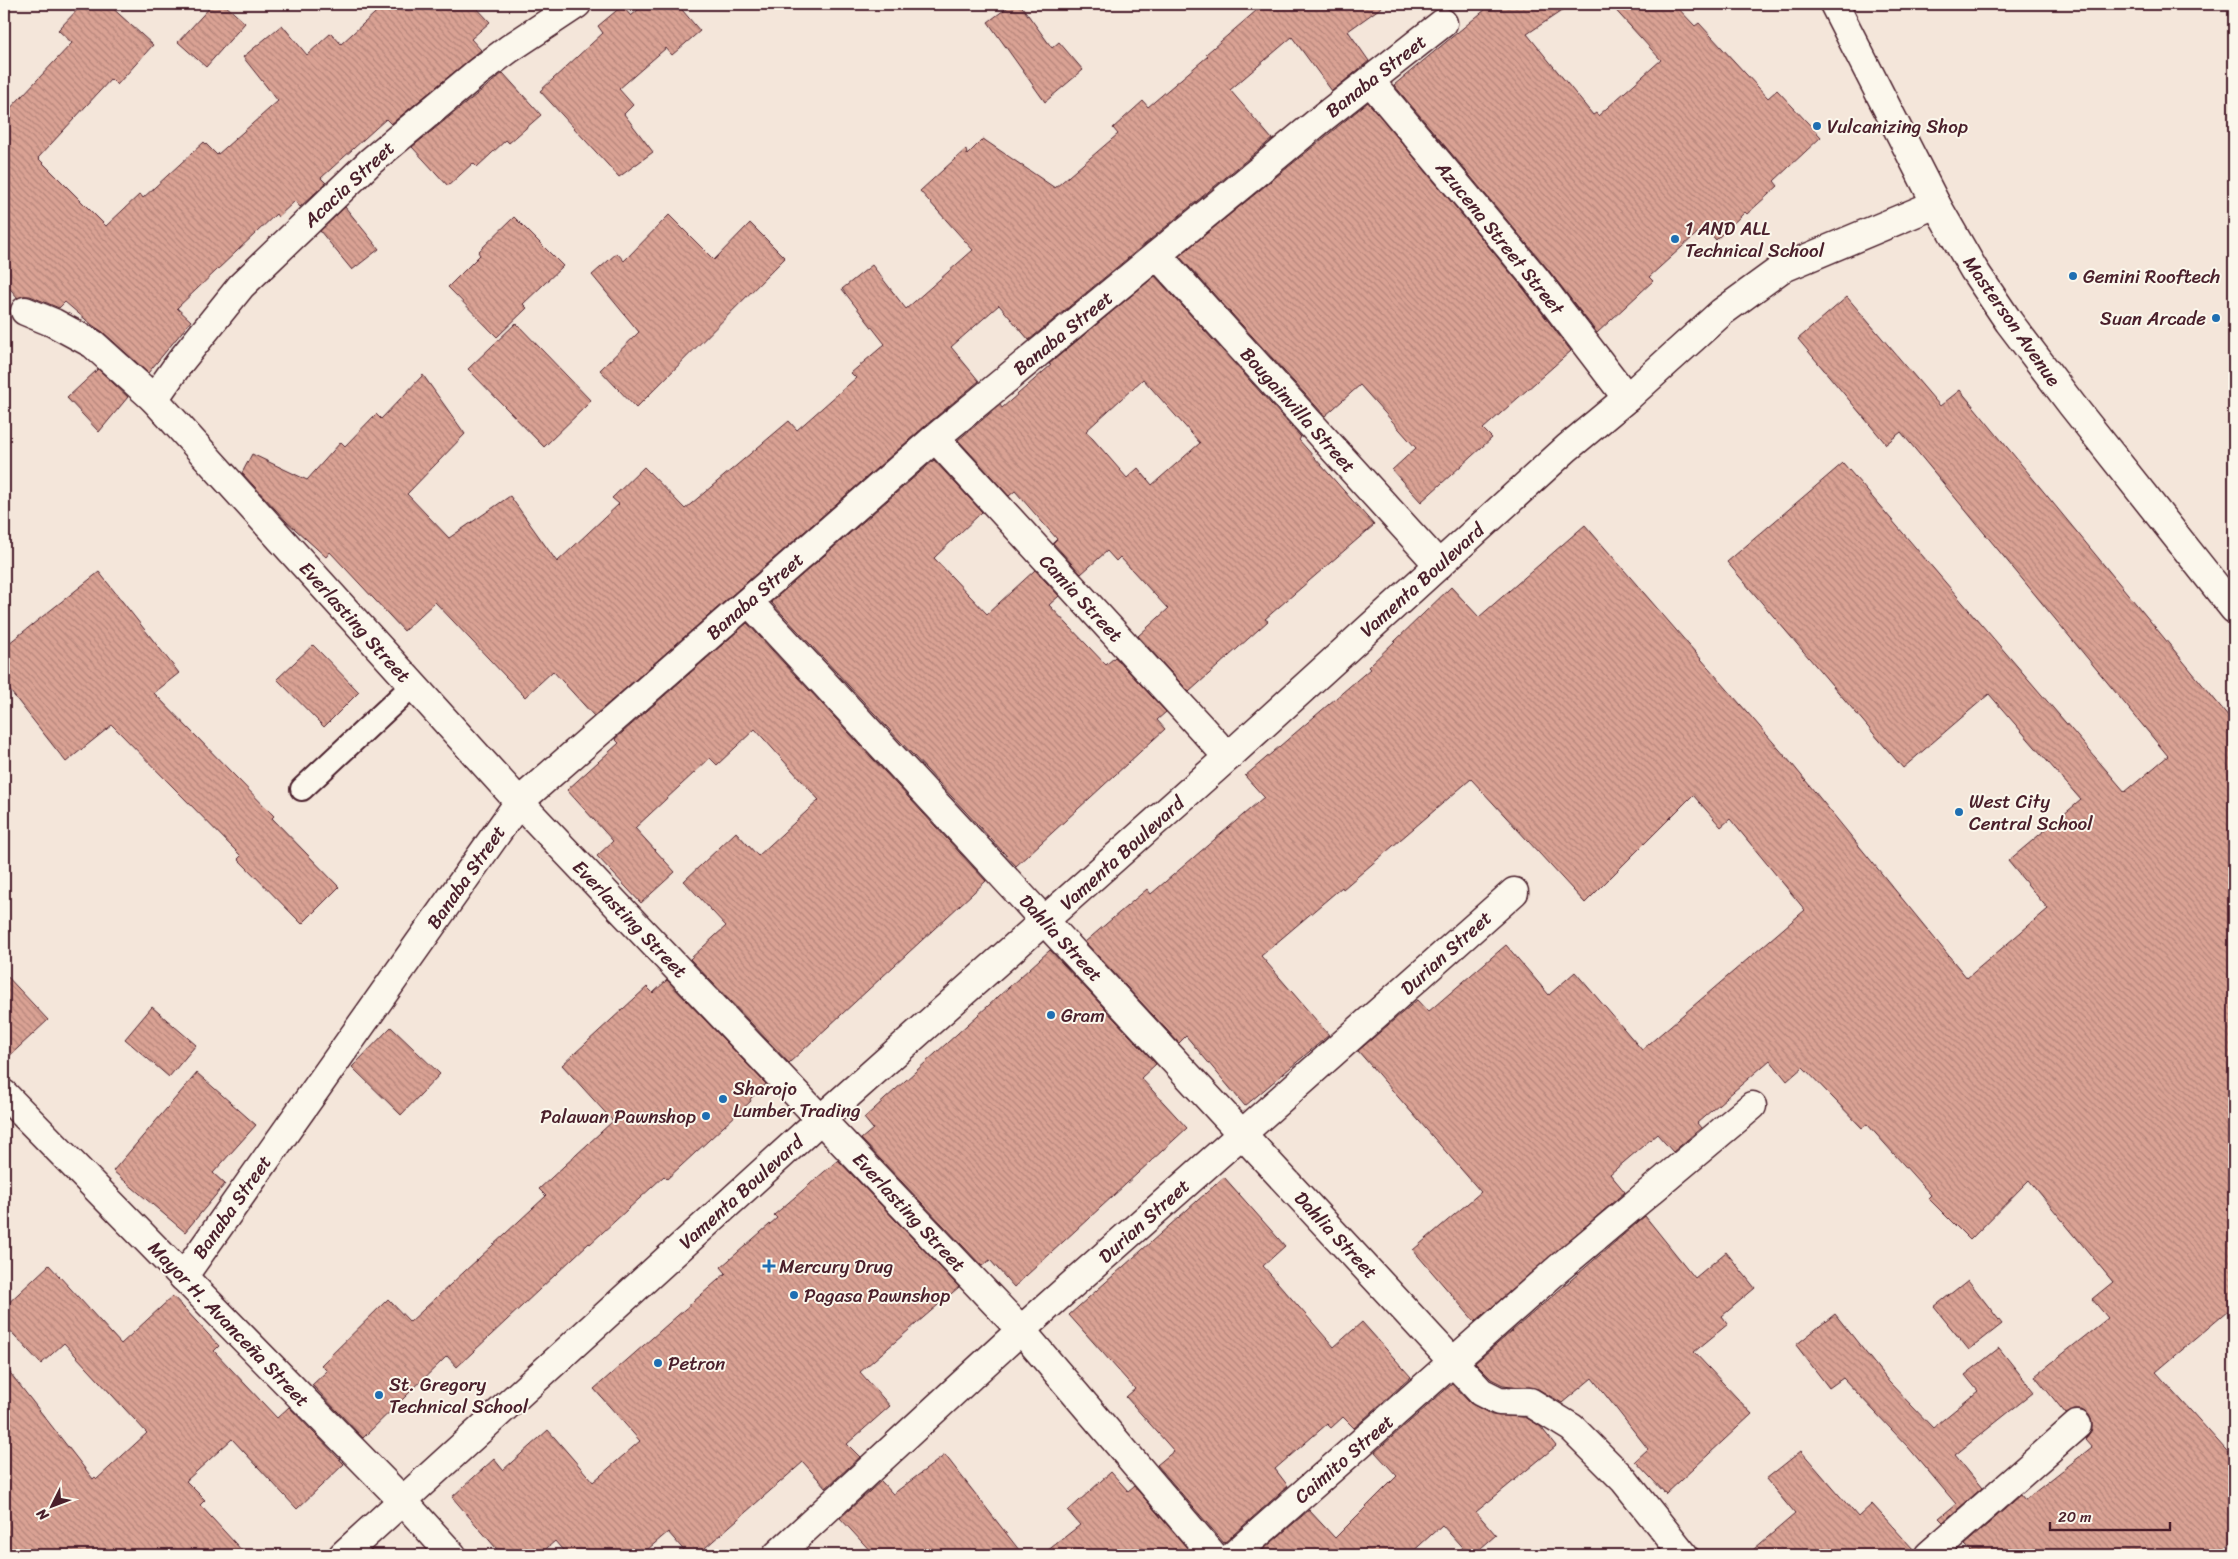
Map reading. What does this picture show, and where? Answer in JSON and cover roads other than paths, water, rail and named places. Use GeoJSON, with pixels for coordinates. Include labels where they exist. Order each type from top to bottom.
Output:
{"type":"FeatureCollection","features":[{"type":"Feature","properties":{"kind":"street","name":"Acacia Street"},"geometry":{"type":"LineString","coordinates":[[154,399],[180,362],[241,286],[371,161],[508,49],[577,4]]}},
{"type":"Feature","properties":{"kind":"street","name":"Masterson Avenue"},"geometry":{"type":"LineString","coordinates":[[1834,4],[1936,204],[1974,270],[2009,322],[2072,405],[2234,609]]}},
{"type":"Feature","properties":{"kind":"street","name":"Banaba Street"},"geometry":{"type":"LineString","coordinates":[[183,1277],[519,802],[935,438],[1443,23]]}},
{"type":"Feature","properties":{"kind":"street","name":"Azucena Street Street"},"geometry":{"type":"LineString","coordinates":[[1370,81],[1535,278],[1627,398]]}},
{"type":"Feature","properties":{"kind":"street","name":"Vamenta Boulevard"},"geometry":{"type":"LineString","coordinates":[[343,1555],[821,1119],[1228,757],[1567,448],[1627,398],[1722,312],[1782,269],[1936,204]]}},
{"type":"Feature","properties":{"kind":"street","name":"Bougainvilla Street"},"geometry":{"type":"LineString","coordinates":[[1157,256],[1439,565]]}},
{"type":"Feature","properties":{"kind":"street","name":"Everlasting Street"},"geometry":{"type":"LineString","coordinates":[[25,311],[54,323],[93,344],[154,399],[519,802],[1021,1330],[1213,1555]]}},
{"type":"Feature","properties":{"kind":"street","name":"Camia Street"},"geometry":{"type":"LineString","coordinates":[[935,438],[1228,757]]}},
{"type":"Feature","properties":{"kind":"street","name":"Dahlia Street"},"geometry":{"type":"LineString","coordinates":[[749,602],[1482,1392],[1499,1401],[1530,1402],[1572,1428],[1624,1480],[1684,1555]]}},
{"type":"Feature","properties":{"kind":"street","name":"Durian Street"},"geometry":{"type":"LineString","coordinates":[[777,1555],[1021,1330],[1514,892]]}},
{"type":"Feature","properties":{"kind":"street","name":"Mayor H. Avanceña Street"},"geometry":{"type":"LineString","coordinates":[[4,1094],[403,1501],[452,1555]]}},
{"type":"Feature","properties":{"kind":"street","name":"Caimito Street"},"geometry":{"type":"LineString","coordinates":[[1234,1555],[1559,1268],[1752,1106]]}},
{"type":"Feature","properties":{"kind":"street"},"geometry":{"type":"LineString","coordinates":[[1929,1555],[2077,1425]]}},
{"type":"Feature","properties":{"kind":"lane"},"geometry":{"type":"LineString","coordinates":[[302,788],[412,686]]}},
{"type":"Feature","properties":{"kind":"place","name":"Vulcanizing Shop"},"geometry":{"type":"Point","coordinates":[1817,126]}},
{"type":"Feature","properties":{"kind":"place","name":"1 AND ALL Technical School"},"geometry":{"type":"Point","coordinates":[1675,239]}},
{"type":"Feature","properties":{"kind":"place","name":"Gemini Rooftech"},"geometry":{"type":"Point","coordinates":[2073,276]}},
{"type":"Feature","properties":{"kind":"place","name":"Suan Arcade"},"geometry":{"type":"Point","coordinates":[2216,318]}},
{"type":"Feature","properties":{"kind":"place","name":"West City Central School"},"geometry":{"type":"Point","coordinates":[1959,812]}},
{"type":"Feature","properties":{"kind":"place","name":"Gram"},"geometry":{"type":"Point","coordinates":[1051,1015]}},
{"type":"Feature","properties":{"kind":"place","name":"Sharojo Lumber Trading"},"geometry":{"type":"Point","coordinates":[723,1099]}},
{"type":"Feature","properties":{"kind":"place","name":"Palawan Pawnshop"},"geometry":{"type":"Point","coordinates":[706,1116]}},
{"type":"Feature","properties":{"kind":"place","name":"Mercury Drug"},"geometry":{"type":"Point","coordinates":[769,1266]}},
{"type":"Feature","properties":{"kind":"place","name":"Pagasa Pawnshop"},"geometry":{"type":"Point","coordinates":[794,1295]}},
{"type":"Feature","properties":{"kind":"place","name":"Petron"},"geometry":{"type":"Point","coordinates":[658,1363]}},
{"type":"Feature","properties":{"kind":"place","name":"St. Gregory Technical School"},"geometry":{"type":"Point","coordinates":[379,1395]}}]}
